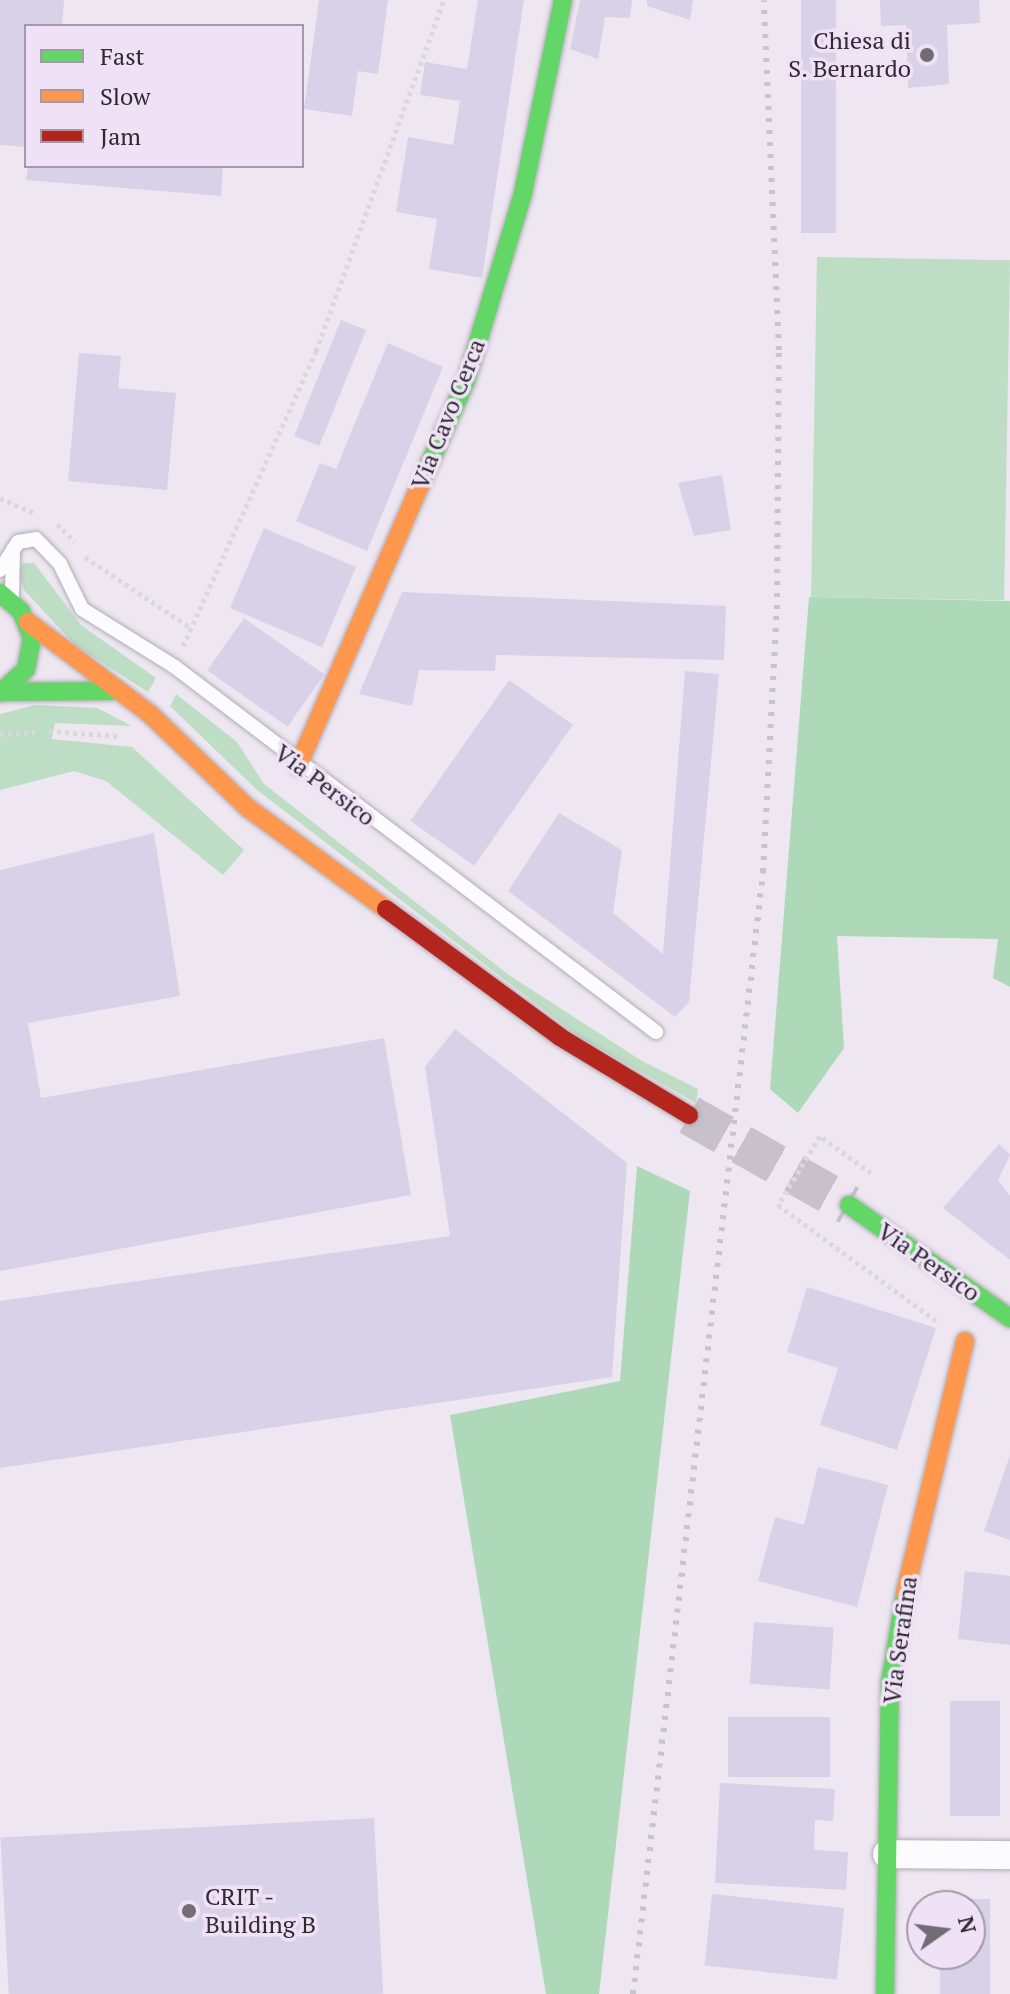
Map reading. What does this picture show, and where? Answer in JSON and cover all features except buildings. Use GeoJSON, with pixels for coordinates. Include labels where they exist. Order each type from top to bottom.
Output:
{"type":"FeatureCollection","features":[{"type":"Feature","properties":{"kind":"street","name":"Via Cavo Cerca"},"geometry":{"type":"LineString","coordinates":[[298,766],[466,381],[523,193],[563,0]]}},
{"type":"Feature","properties":{"kind":"street"},"geometry":{"type":"LineString","coordinates":[[6,597],[28,622],[112,691],[150,714],[248,808],[560,1037],[689,1115]]}},
{"type":"Feature","properties":{"kind":"street"},"geometry":{"type":"LineString","coordinates":[[2,692],[26,669],[28,622]]}},
{"type":"Feature","properties":{"kind":"street"},"geometry":{"type":"LineString","coordinates":[[2,692],[112,691]]}},
{"type":"Feature","properties":{"kind":"street","name":"Via Persico"},"geometry":{"type":"LineString","coordinates":[[849,1205],[1010,1318]]}},
{"type":"Feature","properties":{"kind":"street","name":"Via Serafina"},"geometry":{"type":"LineString","coordinates":[[885,1994],[890,1683],[918,1519],[965,1341]]}},
{"type":"Feature","properties":{"kind":"street"},"geometry":{"type":"LineString","coordinates":[[887,1854],[1010,1855]]}},
{"type":"Feature","properties":{"kind":"lane","name":"Via Persico"},"geometry":{"type":"LineString","coordinates":[[13,549],[36,539],[60,564],[82,609],[175,667],[298,766],[656,1032]]}},
{"type":"Feature","properties":{"kind":"lane"},"geometry":{"type":"LineString","coordinates":[[0,570],[13,549]]}},
{"type":"Feature","properties":{"kind":"lane"},"geometry":{"type":"LineString","coordinates":[[6,597],[13,549]]}},
{"type":"Feature","properties":{"kind":"path"},"geometry":{"type":"LineString","coordinates":[[0,498],[69,532],[82,556],[191,628],[316,351],[444,0]]}},
{"type":"Feature","properties":{"kind":"path"},"geometry":{"type":"LineString","coordinates":[[0,734],[129,735]]}},
{"type":"Feature","properties":{"kind":"green space"},"geometry":{"type":"Polygon","coordinates":[[[817,257],[1010,260],[1004,600],[811,597],[817,257]]]}},
{"type":"Feature","properties":{"kind":"green space"},"geometry":{"type":"Polygon","coordinates":[[[23,563],[34,563],[81,625],[156,678],[148,692],[76,646],[24,590],[18,573],[23,563]]]}},
{"type":"Feature","properties":{"kind":"green space"},"geometry":{"type":"Polygon","coordinates":[[[809,597],[1010,601],[1010,987],[993,978],[998,939],[837,936],[844,1048],[798,1113],[770,1089],[809,597]]]}},
{"type":"Feature","properties":{"kind":"green space"},"geometry":{"type":"Polygon","coordinates":[[[176,694],[237,742],[264,784],[509,975],[642,1061],[698,1089],[696,1103],[581,1038],[257,790],[170,706],[176,694]]]}},
{"type":"Feature","properties":{"kind":"green space"},"geometry":{"type":"Polygon","coordinates":[[[35,705],[97,708],[132,726],[55,723],[52,739],[132,747],[244,850],[223,875],[106,781],[74,771],[0,790],[0,714],[35,705]]]}},
{"type":"Feature","properties":{"kind":"green space"},"geometry":{"type":"Polygon","coordinates":[[[637,1166],[690,1191],[599,1994],[546,1994],[450,1415],[620,1381],[637,1166]]]}},
{"type":"Feature","properties":{"kind":"tunnel"},"geometry":{"type":"LineString","coordinates":[[689,1115],[849,1205]]}},
{"type":"Feature","properties":{"kind":"railway"},"geometry":{"type":"LineString","coordinates":[[633,1994],[763,872],[777,609],[779,350],[764,0]]}},
{"type":"Feature","properties":{"kind":"traffic: fast"},"geometry":{"type":"LineString","coordinates":[[422,481],[466,381],[523,193],[563,0]]}},
{"type":"Feature","properties":{"kind":"traffic: fast"},"geometry":{"type":"LineString","coordinates":[[0,593],[21,611],[32,638],[26,669],[0,693]]}},
{"type":"Feature","properties":{"kind":"traffic: fast"},"geometry":{"type":"LineString","coordinates":[[3,692],[112,691]]}},
{"type":"Feature","properties":{"kind":"traffic: fast"},"geometry":{"type":"LineString","coordinates":[[849,1205],[1010,1318]]}},
{"type":"Feature","properties":{"kind":"traffic: fast"},"geometry":{"type":"LineString","coordinates":[[885,1994],[890,1683],[905,1593]]}},
{"type":"Feature","properties":{"kind":"traffic: slow"},"geometry":{"type":"LineString","coordinates":[[298,766],[422,481]]}},
{"type":"Feature","properties":{"kind":"traffic: slow"},"geometry":{"type":"LineString","coordinates":[[28,622],[150,714],[248,808],[386,909]]}},
{"type":"Feature","properties":{"kind":"traffic: slow"},"geometry":{"type":"LineString","coordinates":[[905,1593],[965,1341]]}},
{"type":"Feature","properties":{"kind":"traffic: jam"},"geometry":{"type":"LineString","coordinates":[[386,909],[560,1037],[689,1115]]}},
{"type":"Feature","properties":{"kind":"place","name":"Chiesa di S. Bernardo"},"geometry":{"type":"Point","coordinates":[927,55]}},
{"type":"Feature","properties":{"kind":"place","name":"CRIT - Building B"},"geometry":{"type":"Point","coordinates":[189,1911]}}]}
